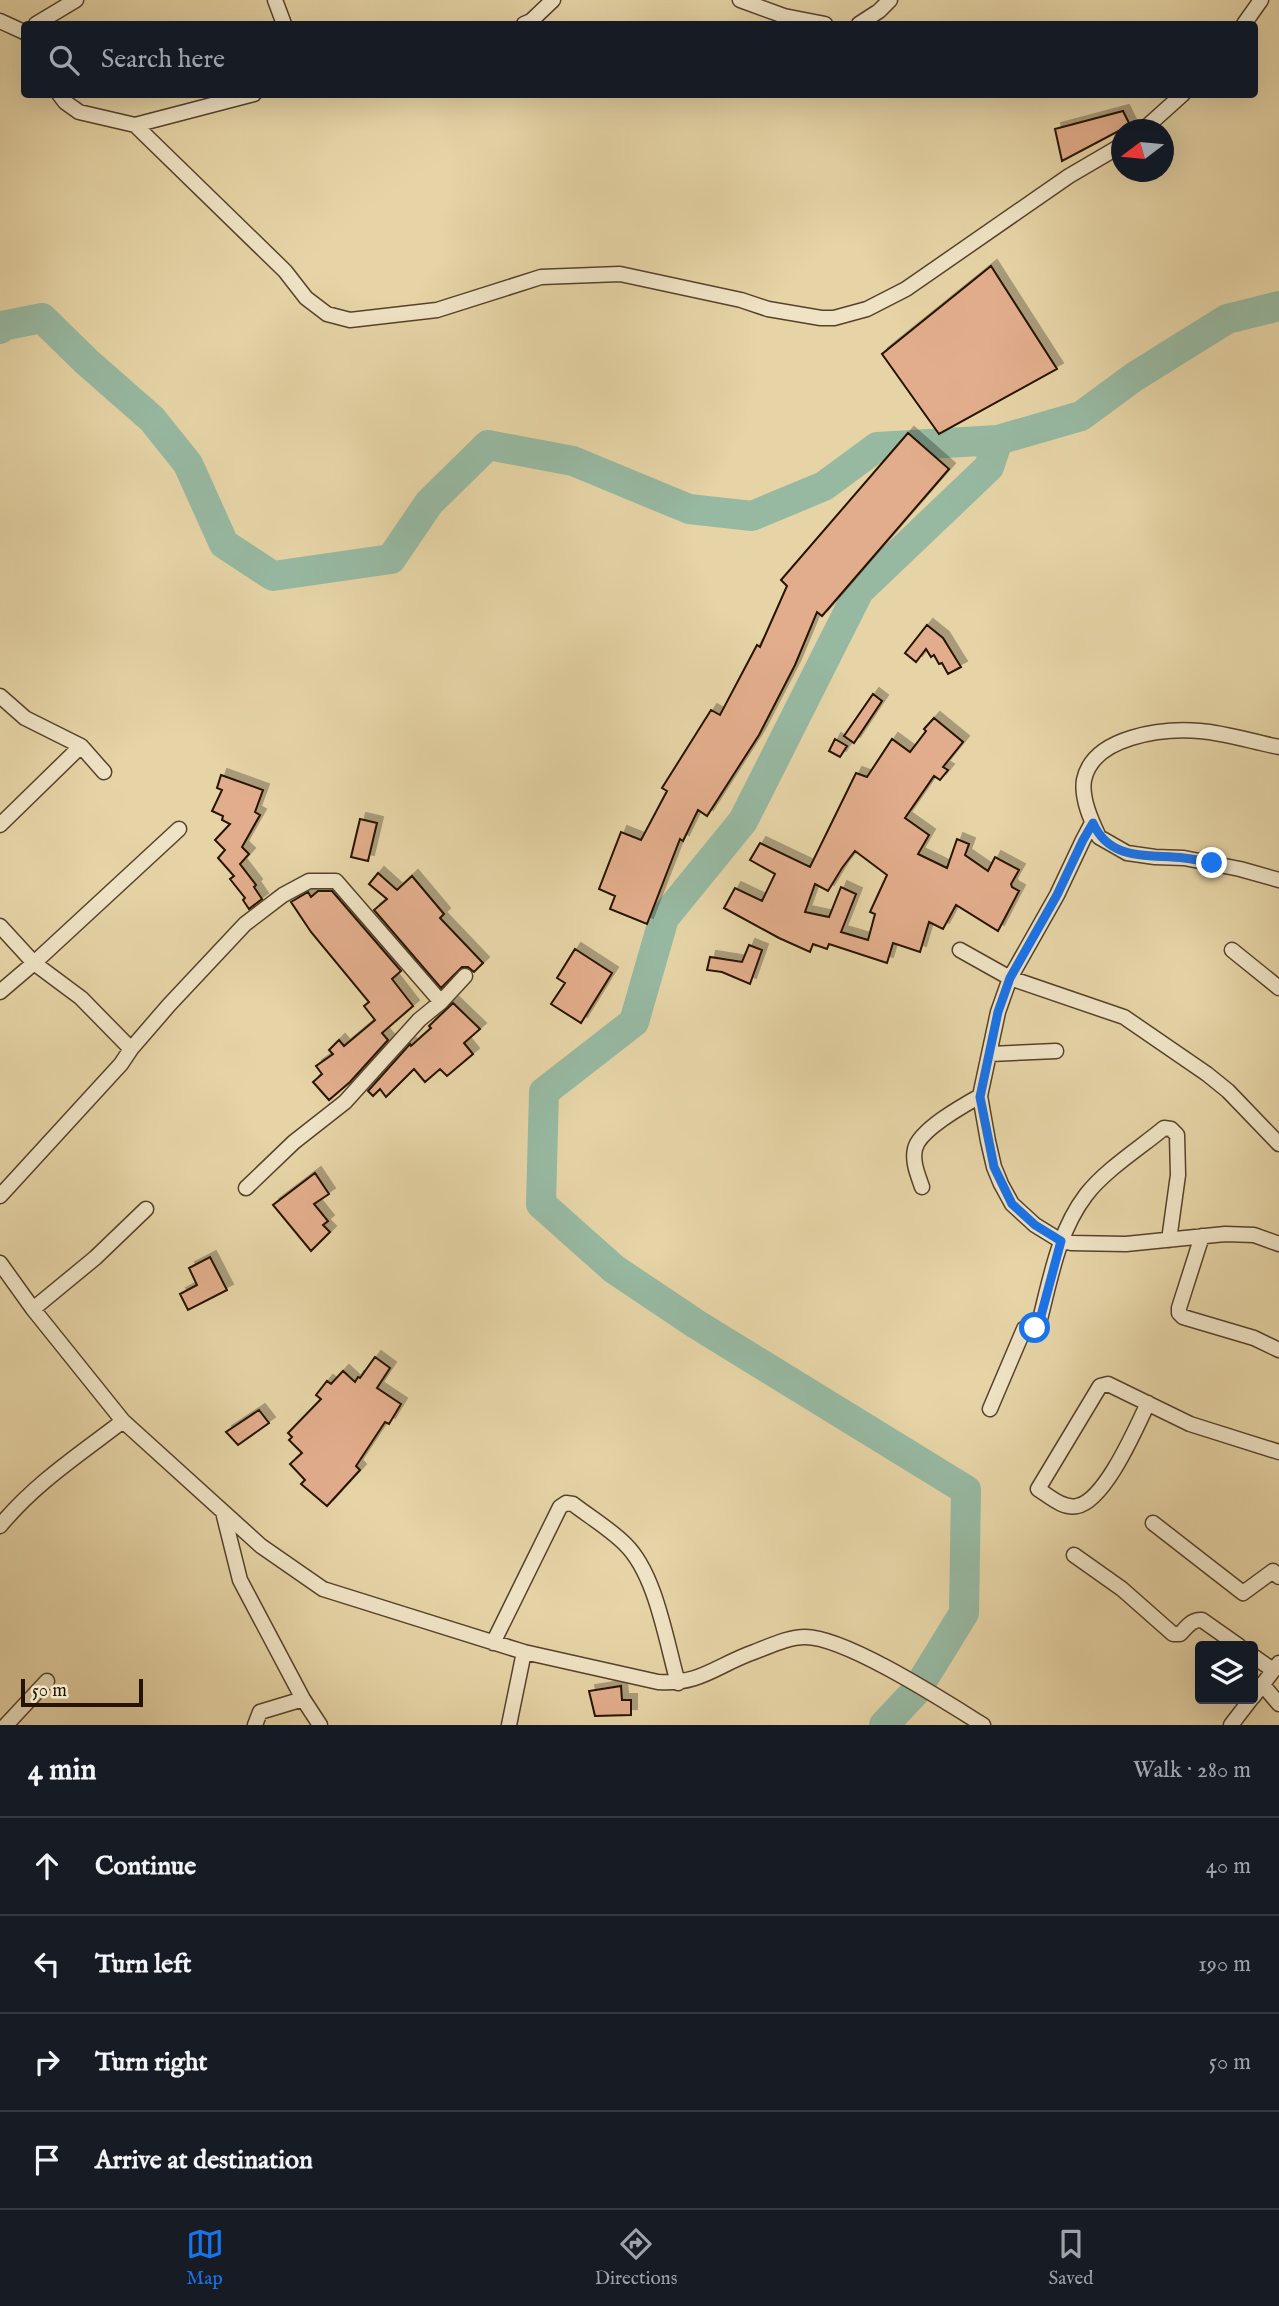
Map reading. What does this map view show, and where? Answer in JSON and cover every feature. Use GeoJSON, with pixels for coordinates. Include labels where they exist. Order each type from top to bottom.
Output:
{"type":"FeatureCollection","features":[{"type":"Feature","properties":{"kind":"street"},"geometry":{"type":"LineString","coordinates":[[41,21],[76,0]]}},
{"type":"Feature","properties":{"kind":"street"},"geometry":{"type":"LineString","coordinates":[[275,0],[283,21]]}},
{"type":"Feature","properties":{"kind":"street"},"geometry":{"type":"LineString","coordinates":[[531,21],[553,0]]}},
{"type":"Feature","properties":{"kind":"street"},"geometry":{"type":"LineString","coordinates":[[740,0],[784,16],[810,21]]}},
{"type":"Feature","properties":{"kind":"street"},"geometry":{"type":"LineString","coordinates":[[864,21],[890,0]]}},
{"type":"Feature","properties":{"kind":"street"},"geometry":{"type":"LineString","coordinates":[[1246,21],[1261,0]]}},
{"type":"Feature","properties":{"kind":"street"},"geometry":{"type":"LineString","coordinates":[[0,21],[21,31]]}},
{"type":"Feature","properties":{"kind":"street"},"geometry":{"type":"LineString","coordinates":[[62,98],[79,112],[135,125],[239,98]]}},
{"type":"Feature","properties":{"kind":"street"},"geometry":{"type":"LineString","coordinates":[[1155,119],[1179,98]]}},
{"type":"Feature","properties":{"kind":"street"},"geometry":{"type":"LineString","coordinates":[[135,125],[285,271],[306,298],[327,314],[350,320],[437,310],[541,277],[620,274],[802,315],[834,318],[852,314],[906,289],[1069,176],[1111,151]]}},
{"type":"Feature","properties":{"kind":"street"},"geometry":{"type":"LineString","coordinates":[[0,696],[25,718],[81,746],[104,772]]}},
{"type":"Feature","properties":{"kind":"street"},"geometry":{"type":"LineString","coordinates":[[1279,747],[1200,731],[1171,732],[1115,743],[1100,753],[1084,780],[1085,800],[1099,837],[1128,853],[1184,858],[1279,880]]}},
{"type":"Feature","properties":{"kind":"street"},"geometry":{"type":"LineString","coordinates":[[0,825],[81,746]]}},
{"type":"Feature","properties":{"kind":"street"},"geometry":{"type":"LineString","coordinates":[[1093,823],[1057,895],[1010,978],[998,1012],[980,1097],[994,1167],[1012,1204],[1035,1225],[1061,1241],[1126,1244],[1225,1234],[1254,1235],[1279,1244]]}},
{"type":"Feature","properties":{"kind":"street"},"geometry":{"type":"LineString","coordinates":[[0,992],[179,829]]}},
{"type":"Feature","properties":{"kind":"street"},"geometry":{"type":"LineString","coordinates":[[0,1196],[121,1065],[131,1049],[245,924],[283,895],[309,881],[336,881],[441,1002]]}},
{"type":"Feature","properties":{"kind":"street"},"geometry":{"type":"LineString","coordinates":[[0,926],[34,963],[81,998],[131,1049]]}},
{"type":"Feature","properties":{"kind":"street"},"geometry":{"type":"LineString","coordinates":[[960,950],[1010,978],[1124,1017],[1217,1083],[1279,1144]]}},
{"type":"Feature","properties":{"kind":"street"},"geometry":{"type":"LineString","coordinates":[[1232,950],[1279,988]]}},
{"type":"Feature","properties":{"kind":"street"},"geometry":{"type":"LineString","coordinates":[[246,1188],[294,1142],[345,1102],[419,1020],[441,1002],[465,976]]}},
{"type":"Feature","properties":{"kind":"street"},"geometry":{"type":"LineString","coordinates":[[990,1054],[1056,1051]]}},
{"type":"Feature","properties":{"kind":"street"},"geometry":{"type":"LineString","coordinates":[[922,1187],[914,1161],[915,1146],[949,1114],[980,1097]]}},
{"type":"Feature","properties":{"kind":"street"},"geometry":{"type":"LineString","coordinates":[[989,1409],[1024,1329],[1038,1327],[1061,1241],[1071,1219],[1087,1194],[1164,1128],[1171,1129],[1177,1135],[1178,1175],[1169,1240]]}},
{"type":"Feature","properties":{"kind":"street"},"geometry":{"type":"LineString","coordinates":[[33,1309],[95,1258],[145,1209]]}},
{"type":"Feature","properties":{"kind":"street"},"geometry":{"type":"LineString","coordinates":[[1202,1236],[1179,1313],[1183,1317],[1254,1338],[1279,1350]]}},
{"type":"Feature","properties":{"kind":"street"},"geometry":{"type":"LineString","coordinates":[[0,1263],[33,1309],[123,1421],[261,1546],[323,1589],[524,1652],[658,1682],[678,1683],[698,1678],[746,1654],[808,1637],[843,1647],[937,1696],[983,1725]]}},
{"type":"Feature","properties":{"kind":"street"},"geometry":{"type":"LineString","coordinates":[[1149,1403],[1111,1476],[1090,1500],[1077,1507],[1063,1505],[1038,1489],[1100,1386],[1108,1384],[1149,1403],[1190,1424],[1279,1452]]}},
{"type":"Feature","properties":{"kind":"street"},"geometry":{"type":"LineString","coordinates":[[0,1526],[18,1503],[123,1421]]}},
{"type":"Feature","properties":{"kind":"street"},"geometry":{"type":"LineString","coordinates":[[493,1643],[560,1507],[566,1503],[573,1504],[625,1544],[643,1565],[678,1683]]}},
{"type":"Feature","properties":{"kind":"street"},"geometry":{"type":"LineString","coordinates":[[223,1512],[240,1580],[303,1699],[320,1725]]}},
{"type":"Feature","properties":{"kind":"street"},"geometry":{"type":"LineString","coordinates":[[1153,1523],[1243,1593],[1249,1591],[1267,1573],[1273,1571],[1279,1577]]}},
{"type":"Feature","properties":{"kind":"street"},"geometry":{"type":"LineString","coordinates":[[1074,1555],[1122,1589],[1173,1634],[1180,1634],[1191,1623],[1202,1620],[1232,1641]]}},
{"type":"Feature","properties":{"kind":"street"},"geometry":{"type":"LineString","coordinates":[[509,1725],[524,1652]]}},
{"type":"Feature","properties":{"kind":"street"},"geometry":{"type":"LineString","coordinates":[[1258,1658],[1276,1667],[1258,1690]]}},
{"type":"Feature","properties":{"kind":"street"},"geometry":{"type":"LineString","coordinates":[[6,1725],[47,1681]]}},
{"type":"Feature","properties":{"kind":"street"},"geometry":{"type":"LineString","coordinates":[[1262,1684],[1279,1704]]}},
{"type":"Feature","properties":{"kind":"street"},"geometry":{"type":"LineString","coordinates":[[255,1725],[260,1712],[303,1699]]}},
{"type":"Feature","properties":{"kind":"street"},"geometry":{"type":"LineString","coordinates":[[1231,1725],[1247,1704]]}},
{"type":"Feature","properties":{"kind":"building"},"geometry":{"type":"Polygon","coordinates":[[[1123,111],[1127,119],[1111,119],[1111,135],[1062,161],[1055,129],[1123,111]]]}},
{"type":"Feature","properties":{"kind":"building"},"geometry":{"type":"Polygon","coordinates":[[[991,266],[1057,369],[939,434],[882,354],[991,266]]]}},
{"type":"Feature","properties":{"kind":"building"},"geometry":{"type":"Polygon","coordinates":[[[908,433],[949,469],[822,616],[817,612],[795,665],[759,735],[707,816],[698,810],[683,841],[680,839],[647,924],[610,909],[615,896],[599,889],[621,832],[641,840],[667,791],[662,788],[711,710],[720,715],[757,645],[760,647],[787,586],[781,580],[908,433]]]}},
{"type":"Feature","properties":{"kind":"building"},"geometry":{"type":"Polygon","coordinates":[[[927,625],[943,638],[961,667],[948,674],[942,663],[939,664],[934,655],[931,657],[926,649],[916,662],[905,653],[927,625]]]}},
{"type":"Feature","properties":{"kind":"building"},"geometry":{"type":"Polygon","coordinates":[[[873,694],[882,701],[854,743],[844,736],[873,694]]]}},
{"type":"Feature","properties":{"kind":"building"},"geometry":{"type":"Polygon","coordinates":[[[934,718],[963,742],[943,767],[948,770],[940,780],[934,776],[905,818],[929,835],[918,854],[947,868],[957,839],[969,844],[965,855],[988,871],[995,857],[1019,870],[1011,884],[1019,891],[998,931],[956,905],[943,929],[929,922],[920,952],[893,943],[887,963],[829,944],[827,949],[813,944],[810,952],[724,908],[735,888],[762,901],[775,874],[750,860],[760,843],[810,867],[856,773],[867,777],[892,739],[910,752],[926,731],[924,729],[934,718]],[[855,851],[828,891],[815,884],[805,912],[829,917],[841,887],[856,894],[841,932],[868,940],[875,914],[870,912],[887,875],[855,851]]]}},
{"type":"Feature","properties":{"kind":"building"},"geometry":{"type":"Polygon","coordinates":[[[835,739],[847,746],[840,757],[829,751],[835,739]]]}},
{"type":"Feature","properties":{"kind":"building"},"geometry":{"type":"Polygon","coordinates":[[[221,775],[263,790],[255,812],[260,815],[242,847],[249,854],[240,864],[256,885],[254,887],[262,899],[249,909],[243,900],[245,898],[230,879],[234,876],[218,858],[225,850],[215,840],[230,824],[222,820],[223,816],[212,811],[222,790],[217,788],[221,775]]]}},
{"type":"Feature","properties":{"kind":"building"},"geometry":{"type":"Polygon","coordinates":[[[360,819],[377,823],[368,861],[351,857],[360,819]]]}},
{"type":"Feature","properties":{"kind":"building"},"geometry":{"type":"Polygon","coordinates":[[[378,873],[397,890],[412,876],[444,914],[440,918],[483,963],[474,972],[468,967],[462,967],[441,988],[374,910],[387,899],[369,884],[378,873]]]}},
{"type":"Feature","properties":{"kind":"building"},"geometry":{"type":"Polygon","coordinates":[[[318,891],[332,891],[401,971],[392,979],[413,1006],[382,1033],[388,1040],[350,1082],[329,1100],[313,1082],[322,1074],[316,1066],[333,1054],[329,1050],[339,1040],[344,1046],[375,1020],[364,1006],[369,1002],[311,932],[291,902],[308,892],[311,897],[318,891]]]}},
{"type":"Feature","properties":{"kind":"building"},"geometry":{"type":"Polygon","coordinates":[[[749,945],[762,950],[750,984],[722,972],[707,970],[710,957],[742,962],[749,945]]]}},
{"type":"Feature","properties":{"kind":"building"},"geometry":{"type":"Polygon","coordinates":[[[575,949],[612,973],[581,1023],[551,1004],[565,983],[557,978],[575,949]]]}},
{"type":"Feature","properties":{"kind":"building"},"geometry":{"type":"Polygon","coordinates":[[[453,1003],[480,1029],[464,1043],[473,1054],[447,1076],[440,1069],[425,1082],[414,1069],[386,1097],[380,1089],[373,1096],[368,1091],[410,1044],[411,1046],[431,1028],[429,1026],[453,1003]]]}},
{"type":"Feature","properties":{"kind":"building"},"geometry":{"type":"Polygon","coordinates":[[[315,1173],[329,1194],[314,1204],[328,1221],[323,1225],[330,1232],[311,1251],[273,1205],[315,1173]]]}},
{"type":"Feature","properties":{"kind":"building"},"geometry":{"type":"Polygon","coordinates":[[[210,1257],[227,1290],[188,1310],[180,1294],[197,1285],[189,1268],[210,1257]]]}},
{"type":"Feature","properties":{"kind":"building"},"geometry":{"type":"Polygon","coordinates":[[[375,1357],[390,1368],[377,1388],[401,1404],[389,1424],[385,1422],[356,1466],[360,1470],[327,1506],[301,1484],[305,1480],[290,1464],[302,1453],[289,1440],[292,1437],[288,1433],[321,1399],[316,1395],[327,1381],[331,1384],[343,1371],[355,1382],[375,1357]]]}},
{"type":"Feature","properties":{"kind":"building"},"geometry":{"type":"Polygon","coordinates":[[[259,1410],[269,1423],[238,1445],[226,1432],[259,1410]]]}},
{"type":"Feature","properties":{"kind":"building"},"geometry":{"type":"Polygon","coordinates":[[[621,1686],[622,1700],[631,1700],[631,1715],[595,1716],[589,1691],[621,1686]]]}},
{"type":"Feature","properties":{"kind":"waterway"},"geometry":{"type":"LineString","coordinates":[[0,329],[2,326],[42,318],[152,419],[188,464],[224,544],[273,576],[391,559],[429,503],[488,445],[573,461],[689,509],[752,516],[824,486],[877,447],[998,440],[1081,416],[1134,377],[1227,319],[1279,306]]}},
{"type":"Feature","properties":{"kind":"waterway"},"geometry":{"type":"LineString","coordinates":[[884,1725],[916,1691],[964,1613],[966,1490],[696,1324],[614,1269],[541,1204],[544,1092],[634,1022],[664,918],[743,821],[859,591],[989,467],[998,440]]}},
{"type":"Feature","properties":{"kind":"route"},"geometry":{"type":"LineString","coordinates":[[1035,1328],[1038,1327],[1061,1241],[1035,1225],[1012,1204],[994,1167],[980,1097],[998,1012],[1010,978],[1057,895],[1093,823],[1099,837],[1128,853],[1212,863]]}}]}
